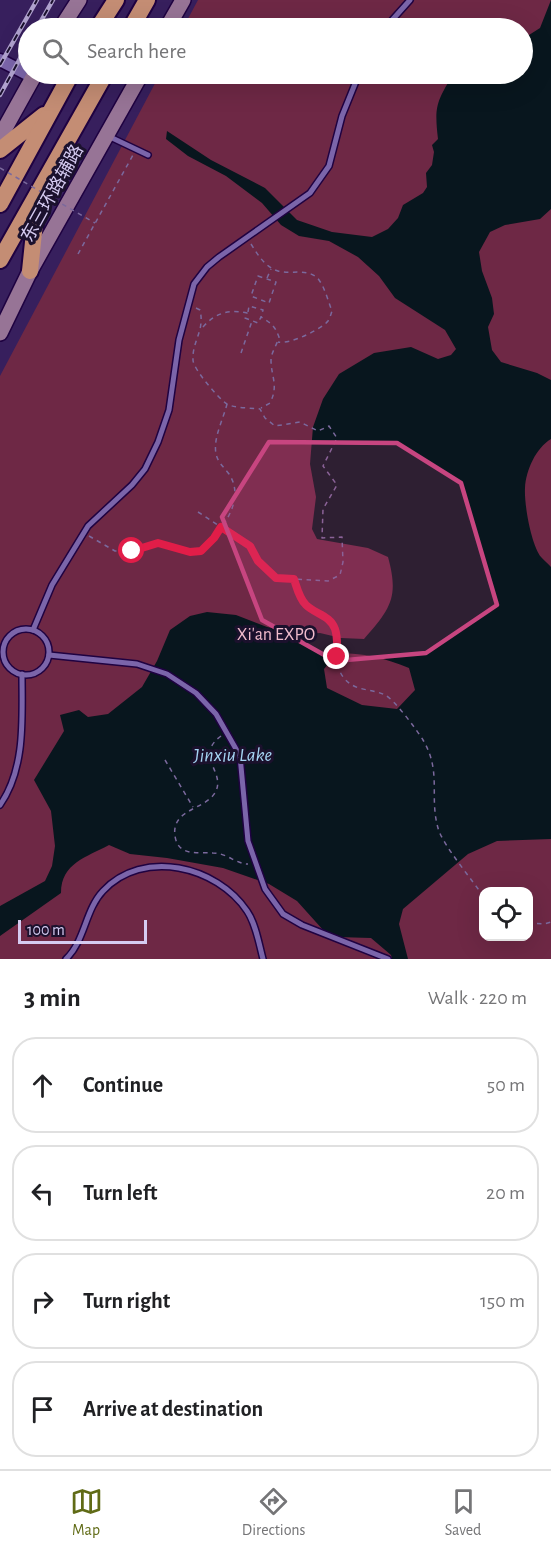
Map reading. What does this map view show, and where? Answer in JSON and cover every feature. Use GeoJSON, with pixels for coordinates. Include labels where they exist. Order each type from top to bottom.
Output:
{"type":"FeatureCollection","features":[{"type":"Feature","properties":{"kind":"highway"},"geometry":{"type":"LineString","coordinates":[[104,18],[116,0]]}},
{"type":"Feature","properties":{"kind":"highway"},"geometry":{"type":"LineString","coordinates":[[137,18],[147,0]]}},
{"type":"Feature","properties":{"kind":"highway"},"geometry":{"type":"LineString","coordinates":[[0,204],[65,84]]}},
{"type":"Feature","properties":{"kind":"highway"},"geometry":{"type":"LineString","coordinates":[[0,260],[39,187],[99,84]]}},
{"type":"Feature","properties":{"kind":"highway"},"geometry":{"type":"LineString","coordinates":[[0,150],[50,110]]}},
{"type":"Feature","properties":{"kind":"highway"},"geometry":{"type":"LineString","coordinates":[[30,271],[39,187]]}},
{"type":"Feature","properties":{"kind":"main road"},"geometry":{"type":"LineString","coordinates":[[67,18],[79,0]]}},
{"type":"Feature","properties":{"kind":"main road"},"geometry":{"type":"LineString","coordinates":[[173,18],[183,0]]}},
{"type":"Feature","properties":{"kind":"main road"},"geometry":{"type":"LineString","coordinates":[[0,137],[30,84]]}},
{"type":"Feature","properties":{"kind":"main road","name":"东三环路辅路"},"geometry":{"type":"LineString","coordinates":[[0,333],[30,271],[135,84]]}},
{"type":"Feature","properties":{"kind":"street"},"geometry":{"type":"LineString","coordinates":[[0,60],[18,70]]}},
{"type":"Feature","properties":{"kind":"street"},"geometry":{"type":"LineString","coordinates":[[0,69],[18,74]]}},
{"type":"Feature","properties":{"kind":"lane"},"geometry":{"type":"LineString","coordinates":[[394,18],[410,0]]}},
{"type":"Feature","properties":{"kind":"lane"},"geometry":{"type":"LineString","coordinates":[[33,630],[52,585],[83,533],[132,485],[145,468],[158,442],[169,410],[179,340],[194,284],[207,267],[310,193],[329,166],[342,116],[355,84]]}},
{"type":"Feature","properties":{"kind":"lane"},"geometry":{"type":"LineString","coordinates":[[106,135],[148,155]]}},
{"type":"Feature","properties":{"kind":"lane"},"geometry":{"type":"LineString","coordinates":[[33,630],[43,636],[47,642],[49,655],[45,664],[33,674],[22,674],[11,670],[1,650],[4,642],[14,631],[33,630]]}},
{"type":"Feature","properties":{"kind":"lane"},"geometry":{"type":"LineString","coordinates":[[49,655],[137,664],[167,674],[196,693],[216,714],[240,756],[248,841],[265,889],[283,914],[302,926],[388,959]]}},
{"type":"Feature","properties":{"kind":"lane"},"geometry":{"type":"LineString","coordinates":[[0,805],[8,789],[20,751],[22,674]]}},
{"type":"Feature","properties":{"kind":"lane"},"geometry":{"type":"LineString","coordinates":[[66,959],[73,953],[93,906],[103,891],[119,878],[135,870],[155,867],[179,868],[205,875],[231,893],[248,912],[263,959]]}},
{"type":"Feature","properties":{"kind":"path"},"geometry":{"type":"LineString","coordinates":[[78,254],[136,149]]}},
{"type":"Feature","properties":{"kind":"path"},"geometry":{"type":"LineString","coordinates":[[0,168],[95,224]]}},
{"type":"Feature","properties":{"kind":"path"},"geometry":{"type":"LineString","coordinates":[[248,238],[261,260],[276,270],[289,273],[307,272],[318,279],[332,311],[328,322],[295,342],[284,344],[278,342]]}},
{"type":"Feature","properties":{"kind":"path"},"geometry":{"type":"LineString","coordinates":[[267,279],[271,267]]}},
{"type":"Feature","properties":{"kind":"path"},"geometry":{"type":"LineString","coordinates":[[258,276],[267,279],[276,282],[270,303],[251,296],[258,276]]}},
{"type":"Feature","properties":{"kind":"path"},"geometry":{"type":"LineString","coordinates":[[188,303],[200,310],[202,327]]}},
{"type":"Feature","properties":{"kind":"path"},"geometry":{"type":"LineString","coordinates":[[249,306],[263,310],[258,323],[245,318],[247,313],[249,306]]}},
{"type":"Feature","properties":{"kind":"path"},"geometry":{"type":"LineString","coordinates":[[247,313],[221,312],[210,318],[202,327],[195,345],[193,362],[201,377],[227,404],[260,409],[270,403],[273,396],[275,388],[271,356],[279,337],[271,323],[261,317]]}},
{"type":"Feature","properties":{"kind":"path"},"geometry":{"type":"LineString","coordinates":[[241,353],[252,321]]}},
{"type":"Feature","properties":{"kind":"path"},"geometry":{"type":"LineString","coordinates":[[83,533],[115,551],[132,551],[158,543],[190,552],[201,551],[214,538],[231,512],[235,501],[229,474],[222,467],[216,455],[216,437],[227,404]]}},
{"type":"Feature","properties":{"kind":"path"},"geometry":{"type":"LineString","coordinates":[[198,512],[250,546],[258,561],[276,578],[328,580],[339,575],[342,537],[322,538],[322,509],[337,485],[323,466],[337,438],[329,426],[318,431],[300,422],[275,426],[264,418],[260,409]]}},
{"type":"Feature","properties":{"kind":"path"},"geometry":{"type":"LineString","coordinates":[[294,579],[299,595],[306,605],[328,618],[334,626],[337,636],[337,657],[343,677],[353,686],[365,691],[384,694],[394,700],[422,739],[433,760],[438,830],[479,891]]}},
{"type":"Feature","properties":{"kind":"path"},"geometry":{"type":"LineString","coordinates":[[226,731],[216,739],[210,749],[209,760],[216,776],[216,790],[210,800],[193,807],[176,823],[175,836],[182,849],[195,854],[215,852],[228,855],[242,864],[256,862]]}},
{"type":"Feature","properties":{"kind":"path"},"geometry":{"type":"LineString","coordinates":[[165,760],[193,807]]}},
{"type":"Feature","properties":{"kind":"path"},"geometry":{"type":"LineString","coordinates":[[533,923],[544,924],[551,921]]}},
{"type":"Feature","properties":{"kind":"highlighted area"},"geometry":{"type":"Polygon","coordinates":[[[269,442],[397,443],[461,483],[497,605],[426,653],[335,661],[262,620],[222,517],[269,442]]]}},
{"type":"Feature","properties":{"kind":"green space","name":"Xi'an EXPO"},"geometry":{"type":"Polygon","coordinates":[[[198,0],[551,0],[551,959],[0,959],[0,376],[155,84],[533,84],[533,18],[188,18],[198,0]]]}},
{"type":"Feature","properties":{"kind":"water","name":"Jinxiu Lake"},"geometry":{"type":"Polygon","coordinates":[[[551,0],[551,209],[540,219],[505,225],[490,232],[479,252],[482,271],[492,298],[494,314],[488,327],[492,350],[501,362],[537,373],[551,380],[551,439],[533,460],[526,481],[525,495],[534,543],[541,557],[551,567],[551,839],[497,841],[468,854],[403,909],[399,924],[408,959],[392,959],[391,955],[371,938],[337,937],[324,931],[297,901],[269,884],[223,868],[130,854],[109,845],[77,862],[65,875],[61,893],[0,936],[0,906],[45,881],[52,866],[55,846],[51,811],[34,780],[64,731],[60,715],[79,710],[88,717],[108,714],[142,687],[157,661],[170,630],[190,616],[207,612],[236,615],[267,627],[300,634],[320,633],[341,638],[364,639],[381,619],[392,592],[393,582],[388,557],[368,548],[317,539],[312,529],[316,497],[310,464],[313,427],[323,399],[339,374],[374,353],[411,347],[438,359],[451,355],[456,349],[445,330],[395,298],[379,276],[358,257],[329,241],[299,236],[281,225],[262,203],[226,176],[188,156],[166,139],[167,131],[211,160],[265,188],[297,220],[332,232],[372,237],[388,229],[398,218],[403,205],[423,193],[427,187],[426,173],[432,165],[434,152],[432,145],[438,139],[436,118],[438,104],[447,84],[533,84],[533,32],[540,28],[551,0]],[[337,653],[324,669],[327,688],[362,705],[397,709],[415,690],[409,668],[391,661],[337,653]]]}},
{"type":"Feature","properties":{"kind":"railway"},"geometry":{"type":"LineString","coordinates":[[27,18],[37,0]]}},
{"type":"Feature","properties":{"kind":"railway"},"geometry":{"type":"LineString","coordinates":[[43,18],[53,0]]}},
{"type":"Feature","properties":{"kind":"railway"},"geometry":{"type":"LineString","coordinates":[[0,65],[18,33]]}},
{"type":"Feature","properties":{"kind":"railway"},"geometry":{"type":"LineString","coordinates":[[0,95],[18,62]]}},
{"type":"Feature","properties":{"kind":"route"},"geometry":{"type":"LineString","coordinates":[[132,551],[158,543],[190,552],[201,551],[221,527],[250,546],[258,561],[276,578],[294,579],[299,595],[306,605],[328,618],[334,626],[337,636],[337,657]]}}]}
